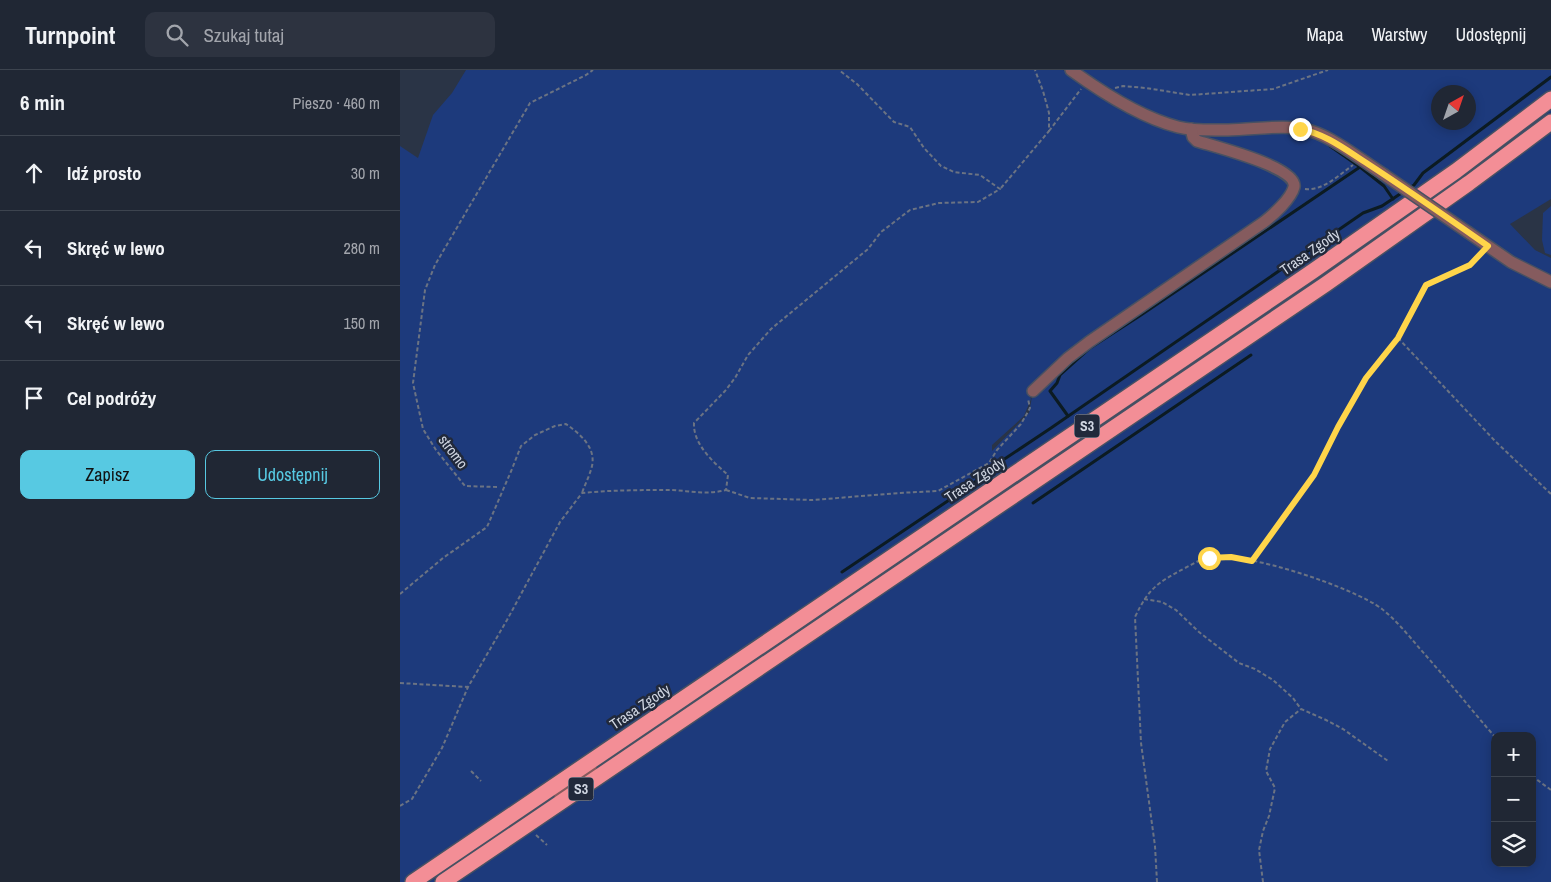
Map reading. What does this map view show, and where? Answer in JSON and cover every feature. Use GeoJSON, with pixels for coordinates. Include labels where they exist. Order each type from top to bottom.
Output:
{"type":"FeatureCollection","features":[{"type":"Feature","properties":{"kind":"highway","name":"Trasa Zgody"},"geometry":{"type":"LineString","coordinates":[[413,882],[1313,271],[1456,171],[1551,99]]}},
{"type":"Feature","properties":{"kind":"highway","name":"S3"},"geometry":{"type":"LineString","coordinates":[[444,882],[1326,284],[1469,183],[1551,122]]}},
{"type":"Feature","properties":{"kind":"lane"},"geometry":{"type":"LineString","coordinates":[[1071,70],[1108,95],[1162,122],[1191,129],[1283,128],[1305,130],[1321,135],[1383,174],[1510,262],[1551,282]]}},
{"type":"Feature","properties":{"kind":"lane"},"geometry":{"type":"LineString","coordinates":[[1033,391],[1068,358],[1089,342],[1264,222],[1279,208],[1294,187],[1290,178],[1278,169],[1263,162],[1197,140],[1193,136],[1191,129]]}},
{"type":"Feature","properties":{"kind":"lane"},"geometry":{"type":"LineString","coordinates":[[535,820],[617,744]]}},
{"type":"Feature","properties":{"kind":"lane"},"geometry":{"type":"LineString","coordinates":[[527,804],[627,758]]}},
{"type":"Feature","properties":{"kind":"path","name":"stromo"},"geometry":{"type":"LineString","coordinates":[[497,487],[465,486],[436,450],[423,429],[414,383],[426,290],[435,265],[530,103],[586,75],[592,70]]}},
{"type":"Feature","properties":{"kind":"path"},"geometry":{"type":"LineString","coordinates":[[839,70],[857,84],[894,122],[910,127],[924,148],[940,166],[954,172],[980,175],[1000,189]]}},
{"type":"Feature","properties":{"kind":"path"},"geometry":{"type":"LineString","coordinates":[[1036,70],[1049,113],[1049,131]]}},
{"type":"Feature","properties":{"kind":"path"},"geometry":{"type":"LineString","coordinates":[[1108,95],[1116,87],[1123,86],[1190,95],[1273,89],[1328,70]]}},
{"type":"Feature","properties":{"kind":"path"},"geometry":{"type":"LineString","coordinates":[[726,490],[728,475],[719,468],[701,447],[693,433],[694,423],[725,391],[735,378],[748,354],[771,329],[868,249],[881,232],[910,210],[939,203],[978,202],[1000,189],[1087,82]]}},
{"type":"Feature","properties":{"kind":"path"},"geometry":{"type":"LineString","coordinates":[[1294,187],[1309,189],[1323,186],[1361,160]]}},
{"type":"Feature","properties":{"kind":"path"},"geometry":{"type":"LineString","coordinates":[[1252,561],[1314,475],[1338,427],[1366,378],[1398,338],[1426,285],[1470,265],[1488,246]]}},
{"type":"Feature","properties":{"kind":"path"},"geometry":{"type":"LineString","coordinates":[[1398,338],[1496,442],[1551,494]]}},
{"type":"Feature","properties":{"kind":"path"},"geometry":{"type":"LineString","coordinates":[[582,493],[616,490],[671,490],[716,493],[726,490],[750,498],[813,500],[938,491],[990,463],[997,450],[1021,424],[1030,408],[1026,397],[1033,391]]}},
{"type":"Feature","properties":{"kind":"path"},"geometry":{"type":"LineString","coordinates":[[400,594],[443,558],[487,527],[521,446],[535,435],[555,426],[566,424],[581,435],[590,448],[592,465],[582,493],[560,522],[468,688],[442,748],[412,799],[400,806]]}},
{"type":"Feature","properties":{"kind":"path"},"geometry":{"type":"LineString","coordinates":[[1157,882],[1155,846],[1141,743],[1135,617],[1144,599],[1164,579],[1195,563],[1209,558],[1231,557],[1268,564],[1310,577],[1368,600],[1382,609],[1396,622],[1491,732]]}},
{"type":"Feature","properties":{"kind":"path"},"geometry":{"type":"LineString","coordinates":[[1144,599],[1162,602],[1176,610],[1199,632],[1239,663],[1255,669],[1273,680],[1293,698],[1301,709],[1343,729],[1388,760]]}},
{"type":"Feature","properties":{"kind":"path"},"geometry":{"type":"LineString","coordinates":[[400,683],[468,688]]}},
{"type":"Feature","properties":{"kind":"path"},"geometry":{"type":"LineString","coordinates":[[1263,882],[1259,850],[1275,788],[1266,770],[1270,749],[1284,722],[1301,709]]}},
{"type":"Feature","properties":{"kind":"path"},"geometry":{"type":"LineString","coordinates":[[471,771],[481,780]]}},
{"type":"Feature","properties":{"kind":"path"},"geometry":{"type":"LineString","coordinates":[[1533,777],[1551,790]]}},
{"type":"Feature","properties":{"kind":"path"},"geometry":{"type":"LineString","coordinates":[[536,835],[547,845]]}},
{"type":"Feature","properties":{"kind":"shaded area"},"geometry":{"type":"Polygon","coordinates":[[[466,70],[1063,70],[1110,102],[1076,70],[1551,70],[1551,199],[1510,224],[1535,250],[1551,258],[1551,882],[400,882],[400,146],[418,158],[433,115],[452,93],[466,70]],[[1028,393],[1031,399],[1024,416],[992,445],[992,451],[1029,413],[1032,397],[1028,393]]]}},
{"type":"Feature","properties":{"kind":"shaded area"},"geometry":{"type":"Polygon","coordinates":[[[1551,206],[1551,255],[1545,253],[1542,240],[1543,213],[1551,206]]]}},
{"type":"Feature","properties":{"kind":"waterway"},"geometry":{"type":"LineString","coordinates":[[1408,189],[1414,185],[1423,173],[1551,77]]}},
{"type":"Feature","properties":{"kind":"waterway"},"geometry":{"type":"LineString","coordinates":[[1330,146],[1360,167]]}},
{"type":"Feature","properties":{"kind":"waterway"},"geometry":{"type":"LineString","coordinates":[[1068,416],[1050,391],[1057,383],[1060,375],[1090,348],[1360,167],[1384,186],[1393,199]]}},
{"type":"Feature","properties":{"kind":"waterway"},"geometry":{"type":"LineString","coordinates":[[842,572],[973,484],[985,472],[1363,213],[1382,206],[1403,192]]}},
{"type":"Feature","properties":{"kind":"waterway"},"geometry":{"type":"LineString","coordinates":[[1033,503],[1251,355]]}},
{"type":"Feature","properties":{"kind":"route"},"geometry":{"type":"LineString","coordinates":[[1209,558],[1231,557],[1252,561],[1314,475],[1338,427],[1366,378],[1398,338],[1426,285],[1470,265],[1488,246],[1332,141],[1321,135],[1300,129]]}}]}
